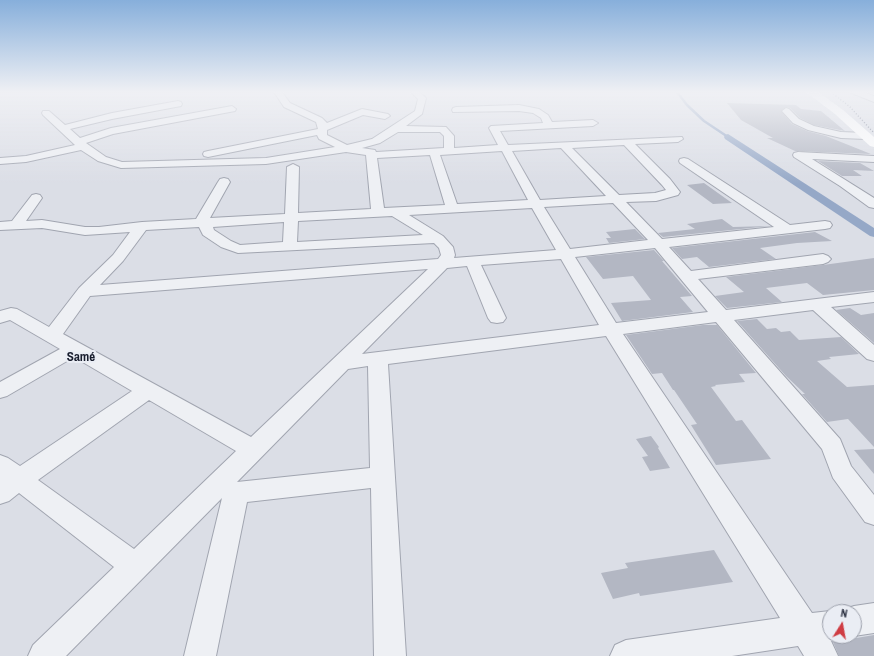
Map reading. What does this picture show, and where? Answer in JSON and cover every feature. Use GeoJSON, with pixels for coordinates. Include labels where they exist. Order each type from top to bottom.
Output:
{"type":"FeatureCollection","features":[{"type":"Feature","properties":{"kind":"main road"},"geometry":{"type":"LineString","coordinates":[[851,123],[870,140]]}},
{"type":"Feature","properties":{"kind":"street"},"geometry":{"type":"LineString","coordinates":[[56,123],[80,144],[102,159],[121,165],[266,161],[346,149],[376,141],[405,123]]}},
{"type":"Feature","properties":{"kind":"street"},"geometry":{"type":"LineString","coordinates":[[62,128],[84,123]]}},
{"type":"Feature","properties":{"kind":"street"},"geometry":{"type":"LineString","coordinates":[[0,161],[26,160],[80,144],[111,131],[157,123]]}},
{"type":"Feature","properties":{"kind":"street"},"geometry":{"type":"LineString","coordinates":[[322,123],[323,137],[346,149],[371,152],[378,212]]}},
{"type":"Feature","properties":{"kind":"street"},"geometry":{"type":"LineString","coordinates":[[158,164],[322,130],[338,123]]}},
{"type":"Feature","properties":{"kind":"street"},"geometry":{"type":"LineString","coordinates":[[594,123],[548,124],[494,128],[536,204],[611,330],[818,628],[822,656]]}},
{"type":"Feature","properties":{"kind":"street"},"geometry":{"type":"LineString","coordinates":[[799,123],[811,128],[870,140]]}},
{"type":"Feature","properties":{"kind":"street"},"geometry":{"type":"LineString","coordinates":[[396,129],[442,129],[449,136],[449,151]]}},
{"type":"Feature","properties":{"kind":"street"},"geometry":{"type":"LineString","coordinates":[[372,155],[678,139]]}},
{"type":"Feature","properties":{"kind":"street"},"geometry":{"type":"LineString","coordinates":[[0,226],[42,224],[85,231],[99,231],[142,226],[205,222],[656,197],[674,192],[660,175],[627,142]]}},
{"type":"Feature","properties":{"kind":"street"},"geometry":{"type":"LineString","coordinates":[[564,145],[660,244],[720,316],[832,445],[841,471],[874,514]]}},
{"type":"Feature","properties":{"kind":"street"},"geometry":{"type":"LineString","coordinates":[[434,152],[452,208]]}},
{"type":"Feature","properties":{"kind":"street"},"geometry":{"type":"LineString","coordinates":[[874,159],[798,155],[844,183],[874,204]]}},
{"type":"Feature","properties":{"kind":"street"},"geometry":{"type":"LineString","coordinates":[[684,161],[786,229]]}},
{"type":"Feature","properties":{"kind":"street"},"geometry":{"type":"LineString","coordinates":[[290,247],[293,168]]}},
{"type":"Feature","properties":{"kind":"street"},"geometry":{"type":"LineString","coordinates":[[660,175],[702,173]]}},
{"type":"Feature","properties":{"kind":"street"},"geometry":{"type":"LineString","coordinates":[[224,182],[205,222],[206,227],[208,232],[226,244],[238,249],[438,239]]}},
{"type":"Feature","properties":{"kind":"street"},"geometry":{"type":"LineString","coordinates":[[16,225],[36,198]]}},
{"type":"Feature","properties":{"kind":"street"},"geometry":{"type":"LineString","coordinates":[[44,656],[135,566],[227,489],[254,450],[443,263],[448,255],[446,247],[438,239],[394,211]]}},
{"type":"Feature","properties":{"kind":"street"},"geometry":{"type":"LineString","coordinates":[[85,291],[566,254],[825,225]]}},
{"type":"Feature","properties":{"kind":"street"},"geometry":{"type":"LineString","coordinates":[[52,336],[85,291],[118,258],[142,226]]}},
{"type":"Feature","properties":{"kind":"street"},"geometry":{"type":"LineString","coordinates":[[687,276],[822,259]]}},
{"type":"Feature","properties":{"kind":"street"},"geometry":{"type":"LineString","coordinates":[[472,261],[497,318]]}},
{"type":"Feature","properties":{"kind":"street"},"geometry":{"type":"LineString","coordinates":[[342,363],[874,298]]}},
{"type":"Feature","properties":{"kind":"street"},"geometry":{"type":"LineString","coordinates":[[817,304],[874,355]]}},
{"type":"Feature","properties":{"kind":"street"},"geometry":{"type":"LineString","coordinates":[[0,318],[10,313],[254,450]]}},
{"type":"Feature","properties":{"kind":"street"},"geometry":{"type":"LineString","coordinates":[[0,390],[74,349]]}},
{"type":"Feature","properties":{"kind":"street"},"geometry":{"type":"LineString","coordinates":[[378,359],[390,656]]}},
{"type":"Feature","properties":{"kind":"street"},"geometry":{"type":"LineString","coordinates":[[135,566],[7,479],[148,390]]}},
{"type":"Feature","properties":{"kind":"street"},"geometry":{"type":"LineString","coordinates":[[227,489],[383,477]]}},
{"type":"Feature","properties":{"kind":"street"},"geometry":{"type":"LineString","coordinates":[[200,656],[227,489]]}},
{"type":"Feature","properties":{"kind":"street"},"geometry":{"type":"LineString","coordinates":[[862,620],[874,618]]}},
{"type":"Feature","properties":{"kind":"street"},"geometry":{"type":"LineString","coordinates":[[626,656],[818,628]]}},
{"type":"Feature","properties":{"kind":"building"},"geometry":{"type":"Polygon","coordinates":[[[746,123],[791,123],[807,131],[826,136],[871,154],[795,151],[767,138],[773,138],[746,123]]]}},
{"type":"Feature","properties":{"kind":"building"},"geometry":{"type":"Polygon","coordinates":[[[809,123],[835,123],[845,131],[814,125],[809,123]]]}},
{"type":"Feature","properties":{"kind":"building"},"geometry":{"type":"Polygon","coordinates":[[[818,161],[860,163],[874,171],[853,170],[862,176],[842,176],[818,161]]]}},
{"type":"Feature","properties":{"kind":"building"},"geometry":{"type":"Polygon","coordinates":[[[704,183],[732,203],[713,204],[687,185],[704,183]]]}},
{"type":"Feature","properties":{"kind":"building"},"geometry":{"type":"Polygon","coordinates":[[[722,219],[733,227],[770,226],[663,237],[658,233],[695,229],[687,224],[722,219]]]}},
{"type":"Feature","properties":{"kind":"building"},"geometry":{"type":"Polygon","coordinates":[[[635,229],[645,239],[609,243],[606,238],[611,238],[606,232],[635,229]]]}},
{"type":"Feature","properties":{"kind":"building"},"geometry":{"type":"Polygon","coordinates":[[[815,232],[832,241],[797,243],[760,248],[776,259],[709,267],[697,257],[682,259],[672,248],[815,232]]]}},
{"type":"Feature","properties":{"kind":"building"},"geometry":{"type":"Polygon","coordinates":[[[654,250],[692,296],[680,297],[693,312],[622,321],[611,303],[651,300],[633,276],[603,279],[586,257],[654,250]]]}},
{"type":"Feature","properties":{"kind":"building"},"geometry":{"type":"Polygon","coordinates":[[[874,258],[874,290],[823,295],[807,283],[766,288],[782,302],[727,308],[715,296],[744,292],[726,277],[874,258]]]}},
{"type":"Feature","properties":{"kind":"building"},"geometry":{"type":"Polygon","coordinates":[[[850,308],[861,315],[874,313],[874,343],[836,310],[850,308]]]}},
{"type":"Feature","properties":{"kind":"building"},"geometry":{"type":"Polygon","coordinates":[[[757,319],[767,329],[776,328],[781,332],[790,331],[799,340],[841,337],[859,354],[829,357],[831,359],[817,361],[847,387],[874,385],[874,447],[848,419],[827,422],[802,394],[805,394],[786,376],[737,321],[757,319]]]}},
{"type":"Feature","properties":{"kind":"building"},"geometry":{"type":"Polygon","coordinates":[[[703,325],[717,325],[756,373],[739,374],[745,382],[715,385],[716,386],[711,387],[736,421],[742,420],[771,459],[716,465],[691,425],[697,424],[674,390],[662,373],[652,374],[626,335],[703,325]]]}},
{"type":"Feature","properties":{"kind":"building"},"geometry":{"type":"Polygon","coordinates":[[[651,436],[659,447],[658,448],[670,468],[650,471],[642,457],[648,456],[636,439],[651,436]]]}},
{"type":"Feature","properties":{"kind":"building"},"geometry":{"type":"Polygon","coordinates":[[[874,449],[874,474],[854,450],[874,449]]]}},
{"type":"Feature","properties":{"kind":"building"},"geometry":{"type":"Polygon","coordinates":[[[714,550],[733,582],[640,596],[639,593],[613,599],[601,573],[628,568],[625,563],[714,550]]]}},
{"type":"Feature","properties":{"kind":"building"},"geometry":{"type":"Polygon","coordinates":[[[874,635],[874,656],[839,656],[834,644],[862,644],[862,637],[874,635]]]}},
{"type":"Feature","properties":{"kind":"waterway"},"geometry":{"type":"LineString","coordinates":[[706,123],[728,137]]}},
{"type":"Feature","properties":{"kind":"waterway"},"geometry":{"type":"LineString","coordinates":[[728,137],[874,233]]}},
{"type":"Feature","properties":{"kind":"railway"},"geometry":{"type":"LineString","coordinates":[[864,123],[874,133]]}},
{"type":"Feature","properties":{"kind":"district","name":"Samé"},"geometry":{"type":"Point","coordinates":[81,358]}}]}
